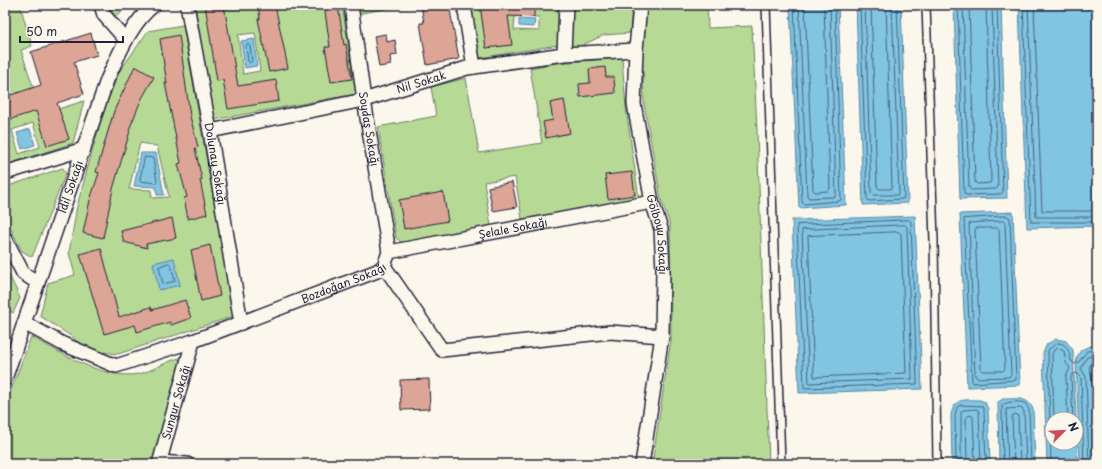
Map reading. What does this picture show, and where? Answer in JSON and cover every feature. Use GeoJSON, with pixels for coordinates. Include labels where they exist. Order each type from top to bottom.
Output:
{"type":"FeatureCollection","features":[{"type":"Feature","properties":{"kind":"street"},"geometry":{"type":"LineString","coordinates":[[101,5],[104,15],[126,40]]}},
{"type":"Feature","properties":{"kind":"street","name":"İdil Sokağı"},"geometry":{"type":"LineString","coordinates":[[5,377],[107,80],[126,40],[146,11],[154,5]]}},
{"type":"Feature","properties":{"kind":"street","name":"Dolunay Sokağı"},"geometry":{"type":"LineString","coordinates":[[187,5],[210,131],[241,323]]}},
{"type":"Feature","properties":{"kind":"street","name":"Soydaş Sokağı"},"geometry":{"type":"LineString","coordinates":[[351,5],[364,100],[389,252]]}},
{"type":"Feature","properties":{"kind":"street"},"geometry":{"type":"LineString","coordinates":[[464,5],[474,67]]}},
{"type":"Feature","properties":{"kind":"street"},"geometry":{"type":"LineString","coordinates":[[564,54],[566,5]]}},
{"type":"Feature","properties":{"kind":"street","name":"Gölboyu Sokağı"},"geometry":{"type":"LineString","coordinates":[[640,5],[636,50],[634,104],[652,202],[661,229],[663,270],[662,336],[642,464]]}},
{"type":"Feature","properties":{"kind":"street","name":"Nil Sokak"},"geometry":{"type":"LineString","coordinates":[[210,131],[364,100],[474,67],[564,54],[636,50]]}},
{"type":"Feature","properties":{"kind":"street"},"geometry":{"type":"LineString","coordinates":[[5,173],[84,149]]}},
{"type":"Feature","properties":{"kind":"street","name":"Şelale Sokağı"},"geometry":{"type":"LineString","coordinates":[[389,252],[652,202]]}},
{"type":"Feature","properties":{"kind":"street"},"geometry":{"type":"LineString","coordinates":[[5,238],[23,273],[38,283]]}},
{"type":"Feature","properties":{"kind":"street"},"geometry":{"type":"LineString","coordinates":[[384,266],[389,252]]}},
{"type":"Feature","properties":{"kind":"street","name":"Bozdoğan Sokağı"},"geometry":{"type":"LineString","coordinates":[[24,323],[63,344],[116,366],[193,341],[377,271],[384,266],[442,350],[610,332],[662,336]]}},
{"type":"Feature","properties":{"kind":"street","name":"Sungur Sokağı"},"geometry":{"type":"LineString","coordinates":[[160,463],[193,341]]}},
{"type":"Feature","properties":{"kind":"street"},"geometry":{"type":"LineString","coordinates":[[160,463],[187,464]]}},
{"type":"Feature","properties":{"kind":"lane"},"geometry":{"type":"LineString","coordinates":[[766,5],[781,464]]}},
{"type":"Feature","properties":{"kind":"lane"},"geometry":{"type":"LineString","coordinates":[[926,5],[934,241],[937,464]]}},
{"type":"Feature","properties":{"kind":"green space"},"geometry":{"type":"Polygon","coordinates":[[[5,5],[20,5],[32,46],[21,50],[42,114],[84,101],[73,143],[5,165],[5,41],[10,34],[10,29],[5,5]],[[33,123],[12,130],[19,154],[40,147],[33,123]]]}},
{"type":"Feature","properties":{"kind":"green space"},"geometry":{"type":"Polygon","coordinates":[[[109,5],[131,5],[115,16],[109,5]]]}},
{"type":"Feature","properties":{"kind":"green space"},"geometry":{"type":"Polygon","coordinates":[[[195,5],[342,5],[356,94],[213,120],[195,5]],[[255,33],[238,35],[243,74],[260,71],[255,33]]]}},
{"type":"Feature","properties":{"kind":"green space"},"geometry":{"type":"Polygon","coordinates":[[[356,5],[401,5],[401,6],[357,14],[356,5]]]}},
{"type":"Feature","properties":{"kind":"green space"},"geometry":{"type":"Polygon","coordinates":[[[470,5],[560,5],[558,45],[479,58],[470,5]],[[515,16],[514,30],[539,31],[539,17],[515,16]]]}},
{"type":"Feature","properties":{"kind":"green space"},"geometry":{"type":"Polygon","coordinates":[[[570,5],[632,5],[630,33],[604,35],[574,49],[567,48],[570,5]]]}},
{"type":"Feature","properties":{"kind":"green space"},"geometry":{"type":"Polygon","coordinates":[[[646,5],[707,5],[708,28],[752,26],[769,464],[652,464],[671,340],[670,225],[661,199],[644,104],[642,47],[646,5]]]}},
{"type":"Feature","properties":{"kind":"green space"},"geometry":{"type":"Polygon","coordinates":[[[183,25],[234,316],[118,354],[87,350],[71,336],[40,316],[48,283],[75,275],[69,253],[77,206],[103,113],[119,72],[148,31],[183,25]],[[140,143],[129,189],[151,190],[152,198],[169,197],[157,146],[140,143]]]}},
{"type":"Feature","properties":{"kind":"green space"},"geometry":{"type":"Polygon","coordinates":[[[622,58],[626,108],[639,199],[522,219],[515,177],[484,182],[491,226],[481,230],[405,245],[396,238],[378,127],[436,116],[431,87],[466,78],[479,153],[542,143],[530,68],[557,63],[622,58]]]}},
{"type":"Feature","properties":{"kind":"green space"},"geometry":{"type":"Polygon","coordinates":[[[63,168],[66,173],[32,257],[22,251],[5,218],[5,187],[63,168]]]}},
{"type":"Feature","properties":{"kind":"green space"},"geometry":{"type":"Polygon","coordinates":[[[5,266],[20,298],[13,313],[5,309],[5,266]]]}},
{"type":"Feature","properties":{"kind":"green space"},"geometry":{"type":"Polygon","coordinates":[[[31,337],[83,364],[111,373],[125,375],[139,374],[149,371],[179,358],[181,368],[152,464],[5,464],[5,406],[31,337]]]}},
{"type":"Feature","properties":{"kind":"water"},"geometry":{"type":"Polygon","coordinates":[[[790,5],[838,5],[846,205],[799,208],[790,5]]]}},
{"type":"Feature","properties":{"kind":"water"},"geometry":{"type":"Polygon","coordinates":[[[856,5],[901,5],[908,203],[863,205],[856,5]]]}},
{"type":"Feature","properties":{"kind":"water"},"geometry":{"type":"Polygon","coordinates":[[[954,5],[1001,5],[1007,198],[960,199],[954,5]]]}},
{"type":"Feature","properties":{"kind":"water"},"geometry":{"type":"Polygon","coordinates":[[[1019,5],[1097,5],[1097,226],[1027,228],[1019,5]]]}},
{"type":"Feature","properties":{"kind":"water"},"geometry":{"type":"Polygon","coordinates":[[[519,19],[535,20],[534,27],[519,26],[519,19]]]}},
{"type":"Feature","properties":{"kind":"water"},"geometry":{"type":"Polygon","coordinates":[[[254,39],[257,66],[245,68],[241,41],[254,39]]]}},
{"type":"Feature","properties":{"kind":"water"},"geometry":{"type":"Polygon","coordinates":[[[30,129],[35,145],[22,149],[17,133],[30,129]]]}},
{"type":"Feature","properties":{"kind":"water"},"geometry":{"type":"Polygon","coordinates":[[[141,153],[156,153],[164,195],[157,195],[156,187],[134,186],[141,153]]]}},
{"type":"Feature","properties":{"kind":"water"},"geometry":{"type":"Polygon","coordinates":[[[1013,212],[1020,385],[967,387],[960,214],[1013,212]]]}},
{"type":"Feature","properties":{"kind":"water"},"geometry":{"type":"Polygon","coordinates":[[[915,216],[922,389],[799,393],[792,220],[915,216]]]}},
{"type":"Feature","properties":{"kind":"water"},"geometry":{"type":"Polygon","coordinates":[[[174,258],[180,285],[159,290],[153,263],[174,258]]]}},
{"type":"Feature","properties":{"kind":"water"},"geometry":{"type":"Polygon","coordinates":[[[1056,339],[1066,341],[1073,350],[1076,411],[1045,411],[1043,353],[1047,344],[1056,339]]]}},
{"type":"Feature","properties":{"kind":"water"},"geometry":{"type":"Polygon","coordinates":[[[1090,346],[1097,347],[1097,464],[1080,464],[1080,451],[1084,451],[1084,411],[1078,411],[1076,359],[1081,350],[1090,346]]]}},
{"type":"Feature","properties":{"kind":"water"},"geometry":{"type":"Polygon","coordinates":[[[1003,399],[1025,400],[1033,409],[1035,464],[999,464],[998,402],[1003,399]]]}},
{"type":"Feature","properties":{"kind":"water"},"geometry":{"type":"Polygon","coordinates":[[[980,400],[985,402],[988,409],[990,464],[952,464],[951,415],[953,409],[958,402],[961,401],[980,400]]]}},
{"type":"Feature","properties":{"kind":"water"},"geometry":{"type":"Polygon","coordinates":[[[1047,451],[1077,451],[1078,464],[1047,464],[1047,451]]]}},
{"type":"Feature","properties":{"kind":"building"},"geometry":{"type":"Polygon","coordinates":[[[205,5],[224,5],[238,86],[276,80],[279,101],[228,109],[223,80],[217,81],[205,5]]]}},
{"type":"Feature","properties":{"kind":"building"},"geometry":{"type":"Polygon","coordinates":[[[258,5],[275,5],[288,68],[269,72],[258,19],[260,19],[258,5]]]}},
{"type":"Feature","properties":{"kind":"building"},"geometry":{"type":"Polygon","coordinates":[[[324,5],[338,5],[344,45],[346,44],[352,79],[331,82],[325,47],[330,47],[324,5]]]}},
{"type":"Feature","properties":{"kind":"building"},"geometry":{"type":"Polygon","coordinates":[[[421,5],[449,5],[459,59],[427,65],[420,23],[424,23],[421,5]]]}},
{"type":"Feature","properties":{"kind":"building"},"geometry":{"type":"Polygon","coordinates":[[[480,5],[534,5],[534,17],[508,16],[512,45],[486,48],[480,5]]]}},
{"type":"Feature","properties":{"kind":"building"},"geometry":{"type":"Polygon","coordinates":[[[91,33],[97,55],[74,62],[84,94],[57,103],[69,139],[47,146],[36,111],[5,121],[5,97],[41,85],[31,52],[91,33]]]}},
{"type":"Feature","properties":{"kind":"building"},"geometry":{"type":"Polygon","coordinates":[[[386,34],[387,42],[395,40],[397,55],[390,56],[391,65],[379,67],[374,36],[386,34]]]}},
{"type":"Feature","properties":{"kind":"building"},"geometry":{"type":"Polygon","coordinates":[[[179,35],[190,116],[198,147],[195,148],[202,180],[200,180],[207,214],[188,219],[184,198],[187,197],[178,164],[181,163],[165,83],[167,84],[160,39],[179,35]]]}},
{"type":"Feature","properties":{"kind":"building"},"geometry":{"type":"Polygon","coordinates":[[[135,66],[154,77],[141,100],[129,130],[130,131],[113,189],[103,238],[83,233],[90,200],[99,173],[96,172],[114,111],[135,66]]]}},
{"type":"Feature","properties":{"kind":"building"},"geometry":{"type":"Polygon","coordinates":[[[605,67],[606,77],[614,77],[615,93],[580,97],[579,84],[590,83],[589,69],[605,67]]]}},
{"type":"Feature","properties":{"kind":"building"},"geometry":{"type":"Polygon","coordinates":[[[564,100],[570,133],[546,138],[543,122],[553,120],[550,103],[564,100]]]}},
{"type":"Feature","properties":{"kind":"building"},"geometry":{"type":"Polygon","coordinates":[[[632,172],[635,195],[608,199],[605,175],[632,172]]]}},
{"type":"Feature","properties":{"kind":"building"},"geometry":{"type":"Polygon","coordinates":[[[512,182],[517,207],[493,211],[488,187],[512,182]]]}},
{"type":"Feature","properties":{"kind":"building"},"geometry":{"type":"Polygon","coordinates":[[[443,192],[448,221],[404,229],[399,200],[443,192]]]}},
{"type":"Feature","properties":{"kind":"building"},"geometry":{"type":"Polygon","coordinates":[[[172,218],[176,238],[146,244],[147,248],[124,242],[121,231],[172,218]]]}},
{"type":"Feature","properties":{"kind":"building"},"geometry":{"type":"Polygon","coordinates":[[[210,245],[220,296],[201,301],[191,250],[210,245]]]}},
{"type":"Feature","properties":{"kind":"building"},"geometry":{"type":"Polygon","coordinates":[[[101,248],[119,317],[151,307],[152,310],[185,300],[191,318],[171,325],[170,322],[137,332],[135,325],[104,334],[80,254],[101,248]]]}},
{"type":"Feature","properties":{"kind":"building"},"geometry":{"type":"Polygon","coordinates":[[[429,379],[430,409],[401,410],[400,380],[429,379]]]}}]}
